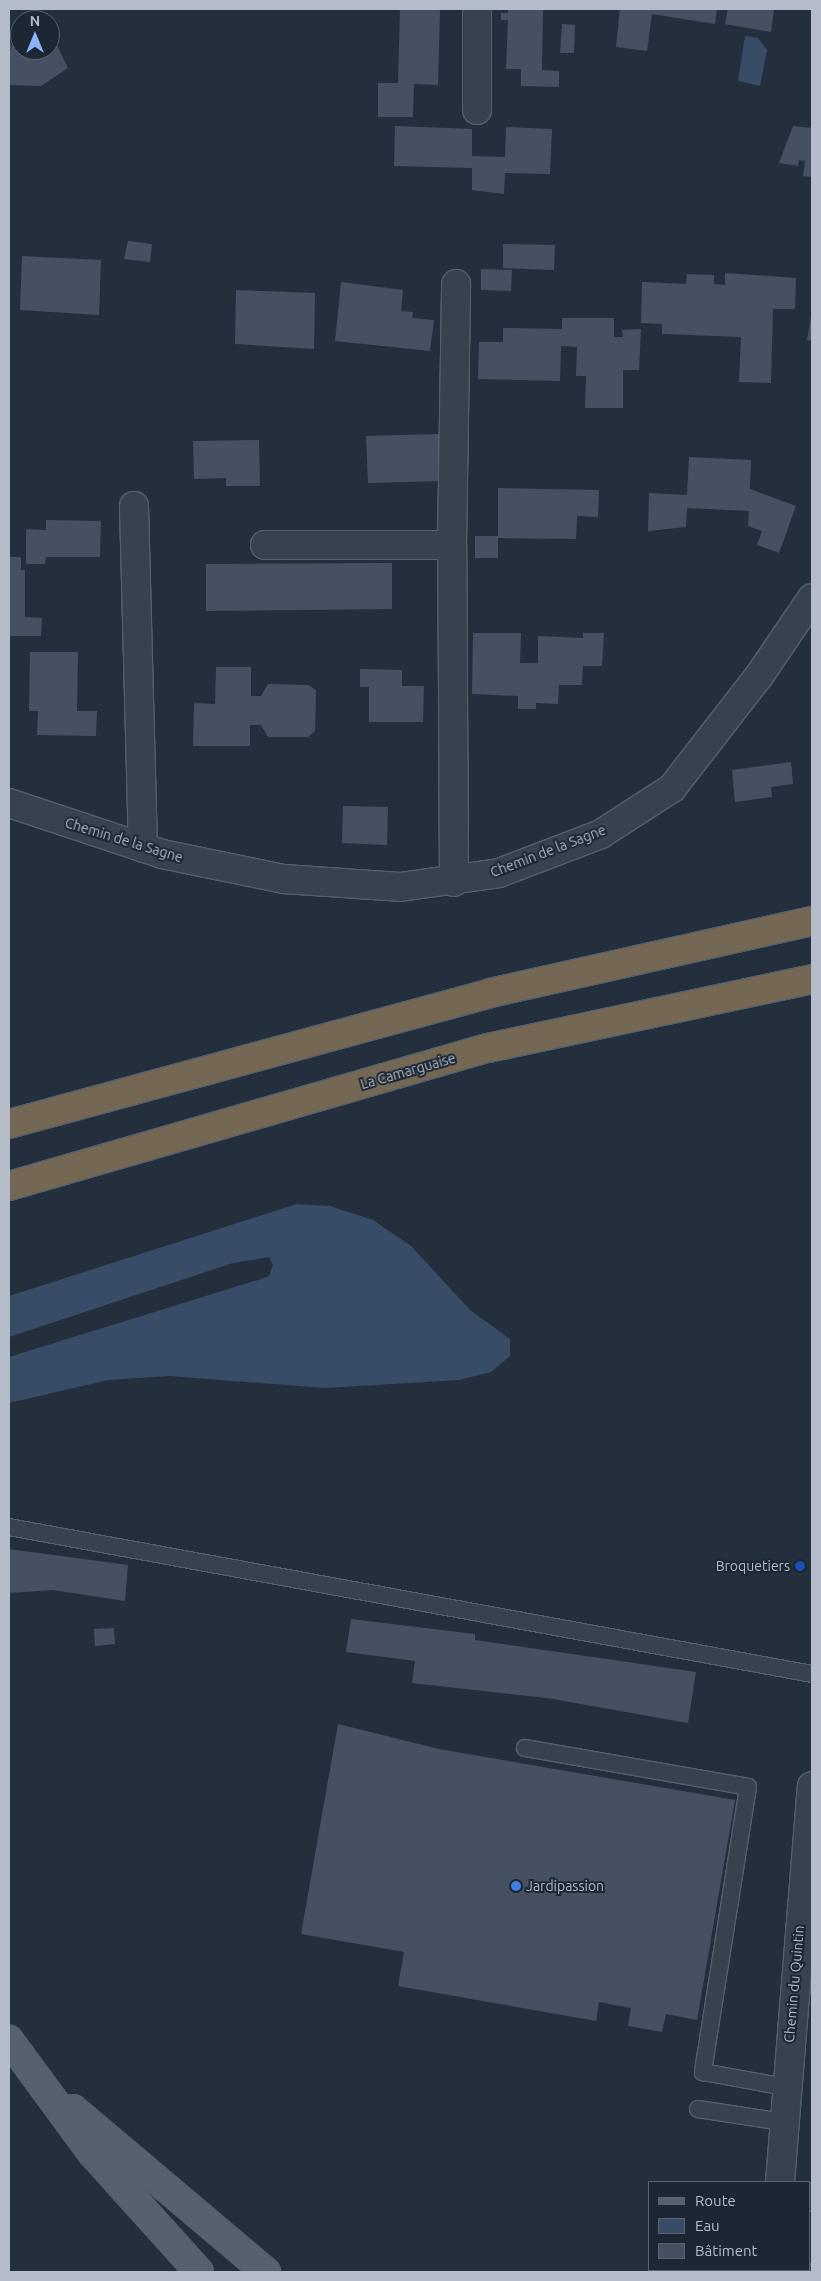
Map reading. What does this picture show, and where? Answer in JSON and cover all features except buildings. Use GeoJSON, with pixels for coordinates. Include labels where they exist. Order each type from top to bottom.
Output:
{"type":"FeatureCollection","features":[{"type":"Feature","properties":{"kind":"highway"},"geometry":{"type":"LineString","coordinates":[[9,1124],[490,993],[812,921]]}},
{"type":"Feature","properties":{"kind":"highway","name":"La Camarguaise"},"geometry":{"type":"LineString","coordinates":[[9,1186],[488,1048],[812,979]]}},
{"type":"Feature","properties":{"kind":"main road"},"geometry":{"type":"LineString","coordinates":[[9,2040],[49,2089],[92,2153],[199,2272]]}},
{"type":"Feature","properties":{"kind":"main road"},"geometry":{"type":"LineString","coordinates":[[49,2089],[266,2272]]}},
{"type":"Feature","properties":{"kind":"street"},"geometry":{"type":"LineString","coordinates":[[477,9],[477,110]]}},
{"type":"Feature","properties":{"kind":"street"},"geometry":{"type":"LineString","coordinates":[[454,882],[452,545],[456,284]]}},
{"type":"Feature","properties":{"kind":"street"},"geometry":{"type":"LineString","coordinates":[[134,506],[143,848]]}},
{"type":"Feature","properties":{"kind":"street"},"geometry":{"type":"LineString","coordinates":[[265,545],[452,545]]}},
{"type":"Feature","properties":{"kind":"street","name":"Chemin de la Sagne"},"geometry":{"type":"LineString","coordinates":[[9,803],[143,848],[284,879],[400,886],[454,882],[499,873],[601,834],[672,788],[759,676],[812,598]]}},
{"type":"Feature","properties":{"kind":"street","name":"Chemin du Quintin"},"geometry":{"type":"LineString","coordinates":[[780,2181],[783,2122],[812,1786]]}},
{"type":"Feature","properties":{"kind":"lane"},"geometry":{"type":"LineString","coordinates":[[9,1527],[812,1674]]}},
{"type":"Feature","properties":{"kind":"lane"},"geometry":{"type":"LineString","coordinates":[[525,1748],[748,1787],[703,2072],[786,2087]]}},
{"type":"Feature","properties":{"kind":"lane"},"geometry":{"type":"LineString","coordinates":[[698,2109],[783,2122]]}},
{"type":"Feature","properties":{"kind":"water"},"geometry":{"type":"Polygon","coordinates":[[[745,36],[758,38],[767,50],[760,86],[738,81],[745,36]]]}},
{"type":"Feature","properties":{"kind":"water"},"geometry":{"type":"Polygon","coordinates":[[[297,1204],[330,1206],[373,1220],[411,1246],[470,1310],[510,1339],[510,1356],[491,1372],[459,1380],[325,1388],[169,1376],[108,1380],[9,1403],[9,1357],[258,1280],[269,1276],[273,1265],[269,1257],[233,1263],[9,1337],[9,1296],[297,1204]]]}},
{"type":"Feature","properties":{"kind":"place","name":"Broquetiers"},"geometry":{"type":"Point","coordinates":[800,1566]}},
{"type":"Feature","properties":{"kind":"place","name":"Jardipassion"},"geometry":{"type":"Point","coordinates":[516,1886]}}]}
